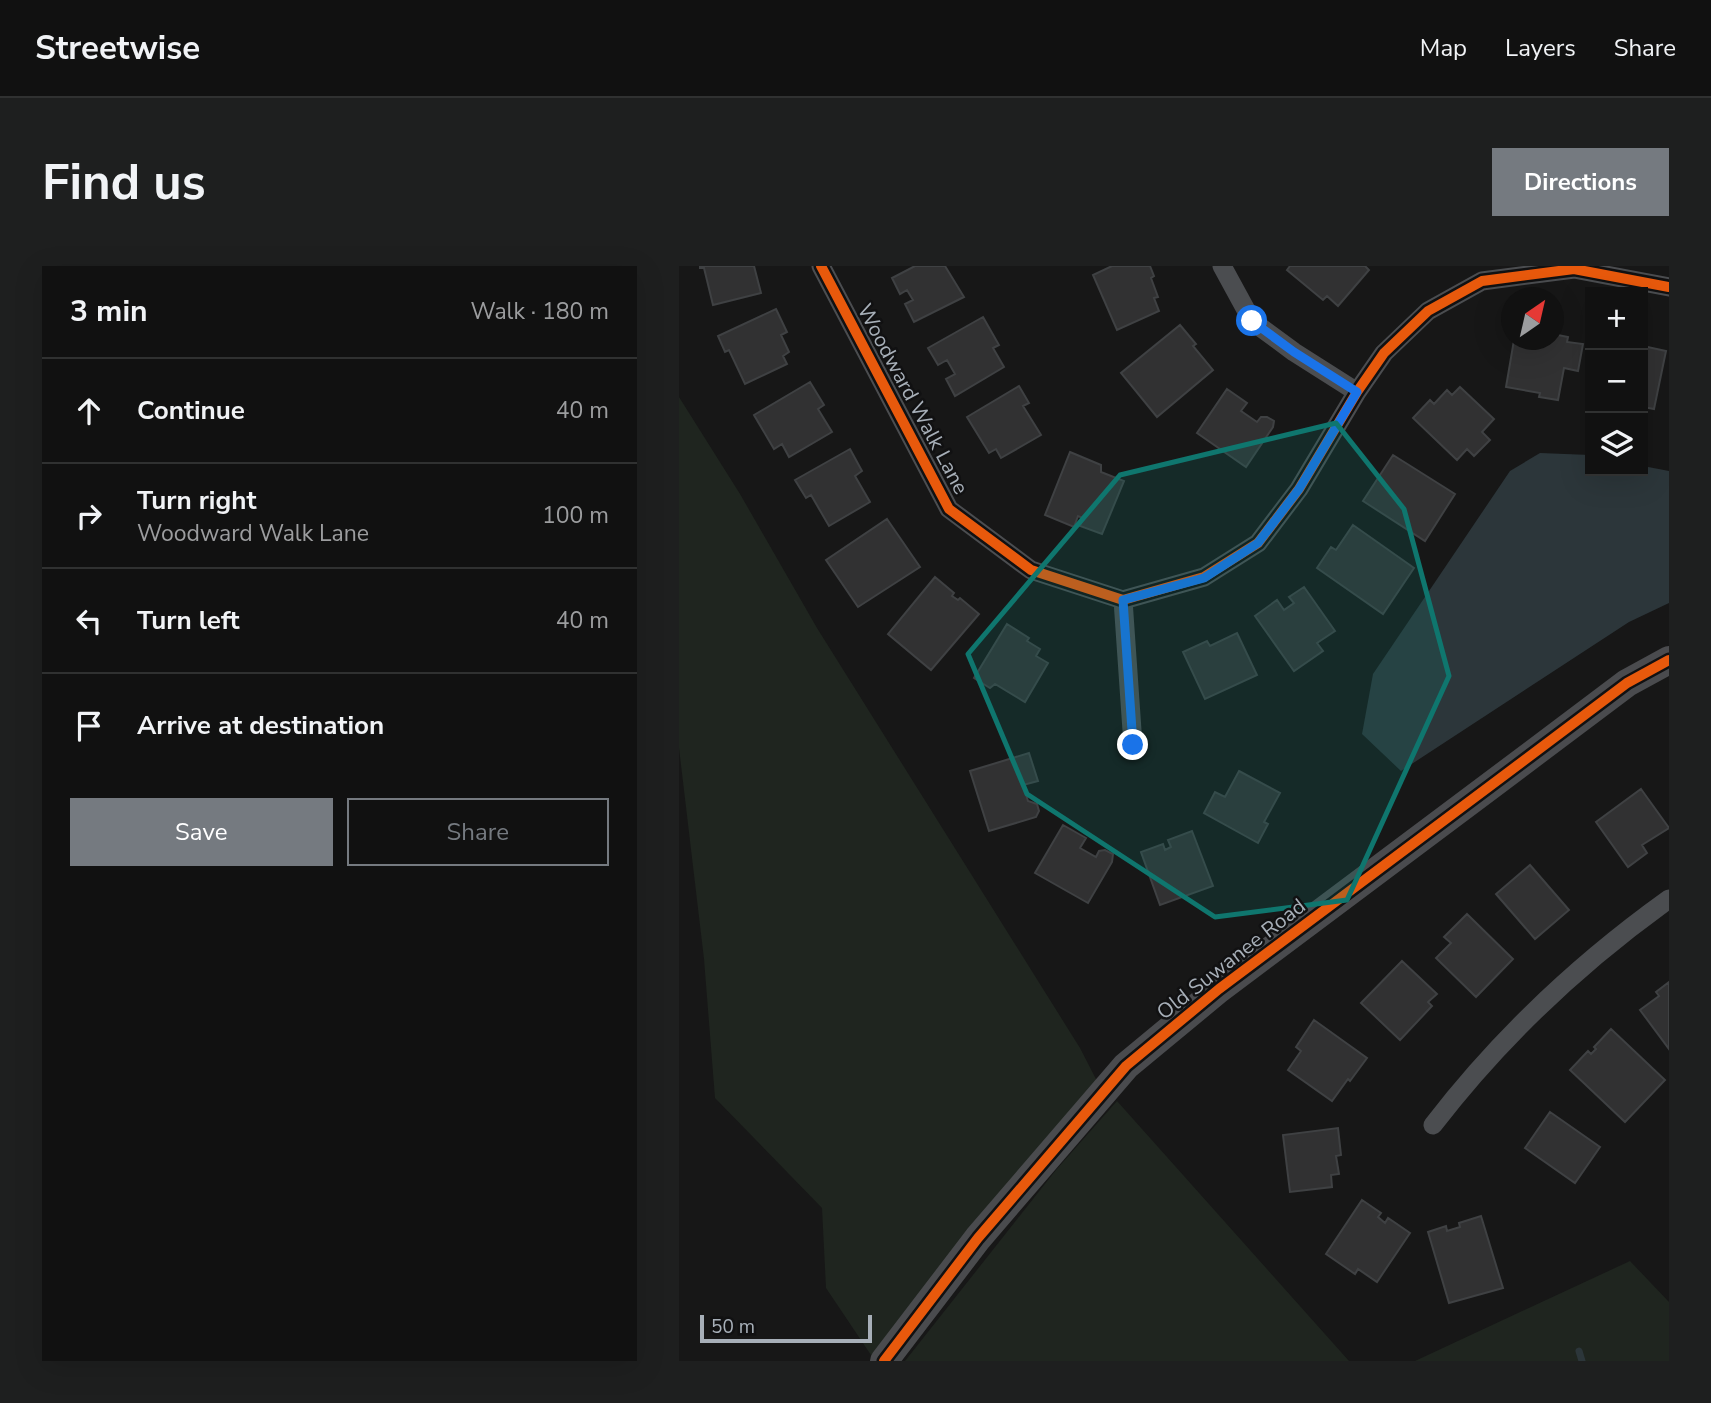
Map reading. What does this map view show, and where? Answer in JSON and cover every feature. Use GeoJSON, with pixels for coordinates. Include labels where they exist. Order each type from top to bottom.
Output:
{"type":"FeatureCollection","features":[{"type":"Feature","properties":{"kind":"street","name":"Woodward Walk Lane"},"geometry":{"type":"LineString","coordinates":[[821,266],[949,509],[1031,570],[1123,600]]}},
{"type":"Feature","properties":{"kind":"street"},"geometry":{"type":"LineString","coordinates":[[1222,266],[1252,321],[1316,367],[1357,392]]}},
{"type":"Feature","properties":{"kind":"street"},"geometry":{"type":"LineString","coordinates":[[1133,745],[1123,600],[1204,578],[1258,543],[1299,489],[1357,392],[1384,353],[1428,311],[1482,281],[1574,268],[1669,287]]}},
{"type":"Feature","properties":{"kind":"street","name":"Old Suwanee Road"},"geometry":{"type":"LineString","coordinates":[[884,1361],[978,1238],[1126,1066],[1219,989],[1627,682],[1669,660]]}},
{"type":"Feature","properties":{"kind":"street"},"geometry":{"type":"LineString","coordinates":[[1433,1125],[1455,1096],[1556,988],[1669,899]]}},
{"type":"Feature","properties":{"kind":"highlighted area"},"geometry":{"type":"Polygon","coordinates":[[[1336,423],[1404,509],[1449,676],[1347,900],[1215,917],[1027,794],[968,654],[1120,475],[1336,423]]]}},
{"type":"Feature","properties":{"kind":"shaded area"},"geometry":{"type":"Polygon","coordinates":[[[679,397],[740,494],[817,628],[1080,1048],[1098,1083],[873,1358],[826,1288],[822,1208],[715,1098],[704,959],[679,748],[679,397]]]}},
{"type":"Feature","properties":{"kind":"shaded area"},"geometry":{"type":"Polygon","coordinates":[[[1540,453],[1585,455],[1585,476],[1648,476],[1648,467],[1669,471],[1669,603],[1629,622],[1401,771],[1362,734],[1373,674],[1510,471],[1540,453]]]}},
{"type":"Feature","properties":{"kind":"shaded area"},"geometry":{"type":"Polygon","coordinates":[[[1117,1101],[1349,1361],[905,1361],[1056,1170],[1117,1101]]]}},
{"type":"Feature","properties":{"kind":"shaded area"},"geometry":{"type":"Polygon","coordinates":[[[1630,1261],[1669,1302],[1669,1361],[1415,1361],[1630,1261]]]}},
{"type":"Feature","properties":{"kind":"building"},"geometry":{"type":"Polygon","coordinates":[[[700,266],[754,266],[761,293],[713,305],[704,268],[700,266]]]}},
{"type":"Feature","properties":{"kind":"building"},"geometry":{"type":"Polygon","coordinates":[[[915,266],[945,266],[964,297],[914,322],[905,304],[913,300],[907,290],[900,294],[892,278],[915,266]]]}},
{"type":"Feature","properties":{"kind":"building"},"geometry":{"type":"Polygon","coordinates":[[[1112,266],[1150,266],[1158,297],[1154,298],[1159,311],[1117,330],[1093,275],[1112,266]]]}},
{"type":"Feature","properties":{"kind":"building"},"geometry":{"type":"Polygon","coordinates":[[[1290,266],[1365,266],[1369,270],[1338,306],[1327,296],[1323,300],[1287,270],[1290,266]]]}},
{"type":"Feature","properties":{"kind":"building"},"geometry":{"type":"Polygon","coordinates":[[[776,309],[787,332],[781,335],[789,352],[783,356],[787,364],[745,384],[729,350],[725,352],[718,336],[776,309]]]}},
{"type":"Feature","properties":{"kind":"building"},"geometry":{"type":"Polygon","coordinates":[[[983,317],[999,345],[993,348],[1004,367],[955,396],[946,379],[955,374],[947,360],[938,365],[928,348],[983,317]]]}},
{"type":"Feature","properties":{"kind":"building"},"geometry":{"type":"Polygon","coordinates":[[[1180,325],[1213,370],[1157,417],[1121,373],[1180,325]]]}},
{"type":"Feature","properties":{"kind":"building"},"geometry":{"type":"Polygon","coordinates":[[[1564,336],[1568,337],[1567,342],[1583,344],[1578,371],[1564,368],[1558,400],[1539,397],[1540,393],[1506,387],[1512,350],[1564,350],[1564,336]]]}},
{"type":"Feature","properties":{"kind":"building"},"geometry":{"type":"Polygon","coordinates":[[[1648,347],[1666,351],[1654,409],[1648,408],[1648,347]]]}},
{"type":"Feature","properties":{"kind":"building"},"geometry":{"type":"Polygon","coordinates":[[[810,382],[824,405],[818,409],[832,432],[789,457],[782,444],[774,449],[754,415],[810,382]]]}},
{"type":"Feature","properties":{"kind":"building"},"geometry":{"type":"Polygon","coordinates":[[[1019,386],[1029,403],[1023,406],[1041,435],[1001,458],[996,449],[989,453],[967,417],[1019,386]]]}},
{"type":"Feature","properties":{"kind":"building"},"geometry":{"type":"Polygon","coordinates":[[[1460,387],[1494,419],[1482,432],[1490,440],[1474,456],[1467,449],[1457,460],[1413,418],[1430,400],[1434,404],[1447,390],[1452,395],[1460,387]]]}},
{"type":"Feature","properties":{"kind":"building"},"geometry":{"type":"Polygon","coordinates":[[[1227,389],[1247,403],[1241,411],[1257,422],[1261,417],[1274,421],[1273,427],[1246,467],[1197,433],[1227,389]]]}},
{"type":"Feature","properties":{"kind":"building"},"geometry":{"type":"Polygon","coordinates":[[[850,449],[862,471],[855,476],[870,502],[829,526],[811,495],[806,498],[795,480],[850,449]]]}},
{"type":"Feature","properties":{"kind":"building"},"geometry":{"type":"Polygon","coordinates":[[[1070,452],[1101,465],[1101,472],[1124,481],[1102,534],[1080,526],[1083,518],[1078,516],[1074,527],[1045,515],[1070,452]]]}},
{"type":"Feature","properties":{"kind":"building"},"geometry":{"type":"Polygon","coordinates":[[[1393,455],[1455,494],[1425,541],[1363,501],[1393,455]]]}},
{"type":"Feature","properties":{"kind":"building"},"geometry":{"type":"Polygon","coordinates":[[[887,519],[920,567],[858,607],[826,560],[887,519]]]}},
{"type":"Feature","properties":{"kind":"building"},"geometry":{"type":"Polygon","coordinates":[[[1353,525],[1414,568],[1383,614],[1317,568],[1331,547],[1336,550],[1353,525]]]}},
{"type":"Feature","properties":{"kind":"building"},"geometry":{"type":"Polygon","coordinates":[[[935,577],[954,593],[952,596],[958,600],[960,598],[979,614],[931,670],[888,634],[935,577]]]}},
{"type":"Feature","properties":{"kind":"building"},"geometry":{"type":"Polygon","coordinates":[[[1304,587],[1335,631],[1317,643],[1323,651],[1294,671],[1255,616],[1277,600],[1284,610],[1294,603],[1289,597],[1304,587]]]}},
{"type":"Feature","properties":{"kind":"building"},"geometry":{"type":"Polygon","coordinates":[[[1007,624],[1029,638],[1027,641],[1040,649],[1036,656],[1048,663],[1025,702],[995,684],[990,688],[974,678],[1007,624]]]}},
{"type":"Feature","properties":{"kind":"building"},"geometry":{"type":"Polygon","coordinates":[[[1237,633],[1257,675],[1205,699],[1183,652],[1207,641],[1210,646],[1237,633]]]}},
{"type":"Feature","properties":{"kind":"building"},"geometry":{"type":"Polygon","coordinates":[[[1029,753],[1038,781],[1023,785],[1028,801],[1037,804],[1039,811],[1036,817],[989,831],[970,771],[1029,753]]]}},
{"type":"Feature","properties":{"kind":"building"},"geometry":{"type":"Polygon","coordinates":[[[1239,771],[1280,793],[1264,822],[1268,824],[1258,843],[1204,813],[1215,792],[1225,797],[1239,771]]]}},
{"type":"Feature","properties":{"kind":"building"},"geometry":{"type":"Polygon","coordinates":[[[1641,789],[1669,828],[1642,845],[1647,853],[1628,867],[1596,822],[1641,789]]]}},
{"type":"Feature","properties":{"kind":"building"},"geometry":{"type":"Polygon","coordinates":[[[1063,825],[1086,838],[1080,848],[1096,857],[1099,851],[1105,850],[1113,854],[1112,862],[1088,903],[1035,873],[1063,825]]]}},
{"type":"Feature","properties":{"kind":"building"},"geometry":{"type":"Polygon","coordinates":[[[1192,831],[1213,886],[1160,905],[1141,852],[1163,844],[1165,850],[1171,847],[1168,840],[1192,831]]]}},
{"type":"Feature","properties":{"kind":"building"},"geometry":{"type":"Polygon","coordinates":[[[1530,865],[1569,910],[1535,939],[1496,894],[1530,865]]]}},
{"type":"Feature","properties":{"kind":"building"},"geometry":{"type":"Polygon","coordinates":[[[1467,914],[1513,959],[1476,997],[1436,958],[1451,943],[1444,937],[1467,914]]]}},
{"type":"Feature","properties":{"kind":"building"},"geometry":{"type":"Polygon","coordinates":[[[1402,961],[1437,994],[1428,1002],[1432,1006],[1400,1040],[1361,1003],[1402,961]]]}},
{"type":"Feature","properties":{"kind":"building"},"geometry":{"type":"Polygon","coordinates":[[[1669,982],[1669,1049],[1640,1010],[1659,996],[1656,992],[1669,982]]]}},
{"type":"Feature","properties":{"kind":"building"},"geometry":{"type":"Polygon","coordinates":[[[1314,1020],[1367,1058],[1332,1101],[1288,1070],[1301,1051],[1296,1047],[1314,1020]]]}},
{"type":"Feature","properties":{"kind":"building"},"geometry":{"type":"Polygon","coordinates":[[[1611,1029],[1665,1080],[1625,1122],[1570,1070],[1588,1051],[1591,1054],[1596,1049],[1594,1047],[1611,1029]]]}},
{"type":"Feature","properties":{"kind":"building"},"geometry":{"type":"Polygon","coordinates":[[[1550,1112],[1600,1147],[1575,1183],[1525,1148],[1550,1112]]]}},
{"type":"Feature","properties":{"kind":"building"},"geometry":{"type":"Polygon","coordinates":[[[1338,1128],[1341,1155],[1336,1156],[1339,1174],[1331,1175],[1332,1187],[1290,1192],[1283,1135],[1338,1128]]]}},
{"type":"Feature","properties":{"kind":"building"},"geometry":{"type":"Polygon","coordinates":[[[1362,1200],[1381,1213],[1378,1217],[1385,1223],[1388,1218],[1410,1233],[1377,1282],[1358,1269],[1355,1274],[1326,1254],[1362,1200]]]}},
{"type":"Feature","properties":{"kind":"building"},"geometry":{"type":"Polygon","coordinates":[[[1481,1216],[1503,1288],[1449,1303],[1428,1232],[1446,1226],[1447,1231],[1460,1227],[1459,1223],[1481,1216]]]}},
{"type":"Feature","properties":{"kind":"waterway"},"geometry":{"type":"LineString","coordinates":[[1579,1351],[1582,1361]]}},
{"type":"Feature","properties":{"kind":"cycle path"},"geometry":{"type":"LineString","coordinates":[[821,266],[949,509],[1031,570],[1123,600],[1204,577],[1258,543],[1299,489],[1357,392],[1384,353],[1428,311],[1482,281],[1574,269],[1669,287]]}},
{"type":"Feature","properties":{"kind":"cycle path"},"geometry":{"type":"LineString","coordinates":[[884,1361],[978,1238],[1126,1066],[1219,989],[1627,683],[1669,660]]}},
{"type":"Feature","properties":{"kind":"route"},"geometry":{"type":"LineString","coordinates":[[1133,745],[1123,600],[1204,578],[1258,543],[1299,489],[1357,392],[1294,352],[1252,321]]}}]}
